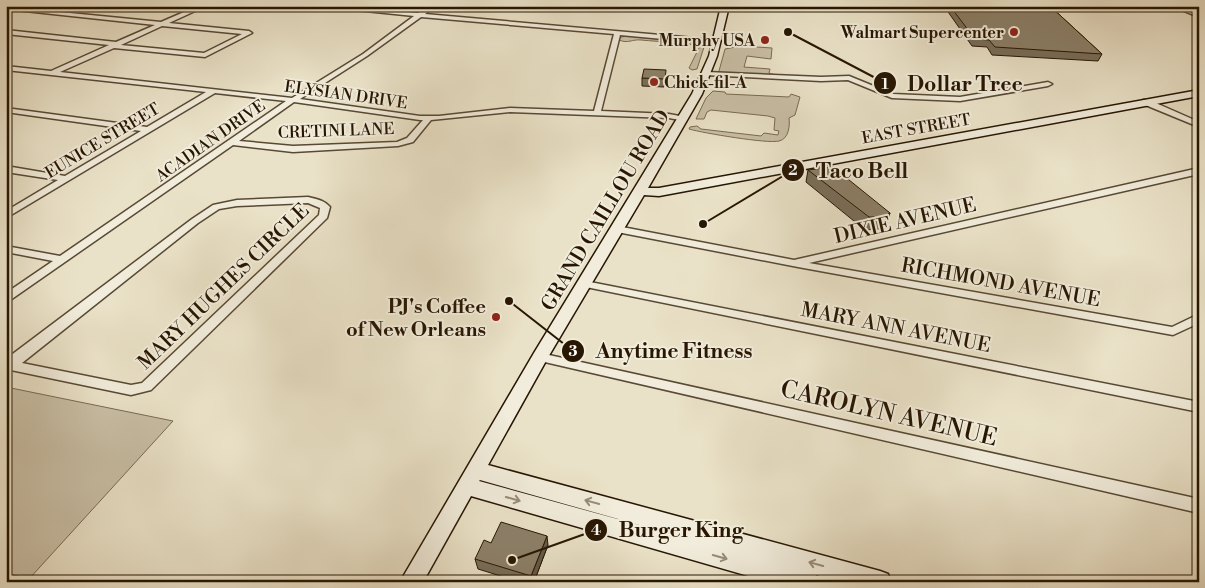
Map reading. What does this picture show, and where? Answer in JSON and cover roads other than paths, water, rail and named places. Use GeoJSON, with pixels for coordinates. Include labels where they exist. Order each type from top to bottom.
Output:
{"type":"FeatureCollection","features":[{"type":"Feature","properties":{"kind":"main road","name":"GRAND CAILLOU ROAD"},"geometry":{"type":"LineString","coordinates":[[411,582],[540,357],[586,284],[707,74],[725,6]]}},
{"type":"Feature","properties":{"kind":"main road","name":"EAST STREET"},"geometry":{"type":"LineString","coordinates":[[640,191],[659,192],[1199,93]]}},
{"type":"Feature","properties":{"kind":"main road"},"geometry":{"type":"LineString","coordinates":[[471,478],[808,582]]}},
{"type":"Feature","properties":{"kind":"main road"},"geometry":{"type":"LineString","coordinates":[[471,478],[880,582]]}},
{"type":"Feature","properties":{"kind":"street"},"geometry":{"type":"LineString","coordinates":[[8,10],[18,6]]}},
{"type":"Feature","properties":{"kind":"street"},"geometry":{"type":"LineString","coordinates":[[52,73],[203,6]]}},
{"type":"Feature","properties":{"kind":"street"},"geometry":{"type":"LineString","coordinates":[[319,6],[717,42]]}},
{"type":"Feature","properties":{"kind":"street","name":"ACADIAN DRIVE"},"geometry":{"type":"LineString","coordinates":[[6,299],[293,100],[365,55],[432,6]]}},
{"type":"Feature","properties":{"kind":"street"},"geometry":{"type":"LineString","coordinates":[[1175,6],[1199,15]]}},
{"type":"Feature","properties":{"kind":"street"},"geometry":{"type":"LineString","coordinates":[[6,32],[205,55],[249,33],[8,10]]}},
{"type":"Feature","properties":{"kind":"street"},"geometry":{"type":"LineString","coordinates":[[597,113],[617,34]]}},
{"type":"Feature","properties":{"kind":"street","name":"ELYSIAN DRIVE"},"geometry":{"type":"LineString","coordinates":[[6,68],[293,100],[429,118],[510,110],[682,118]]}},
{"type":"Feature","properties":{"kind":"street"},"geometry":{"type":"LineString","coordinates":[[707,74],[821,79],[849,78],[892,96],[960,99],[1048,84]]}},
{"type":"Feature","properties":{"kind":"street","name":"EUNICE STREET"},"geometry":{"type":"LineString","coordinates":[[6,215],[214,91]]}},
{"type":"Feature","properties":{"kind":"street"},"geometry":{"type":"LineString","coordinates":[[1146,102],[1199,126]]}},
{"type":"Feature","properties":{"kind":"street"},"geometry":{"type":"LineString","coordinates":[[6,110],[149,130]]}},
{"type":"Feature","properties":{"kind":"street","name":"CRETINI LANE"},"geometry":{"type":"LineString","coordinates":[[232,143],[293,149],[398,144],[410,140],[429,118]]}},
{"type":"Feature","properties":{"kind":"street"},"geometry":{"type":"LineString","coordinates":[[6,170],[67,179]]}},
{"type":"Feature","properties":{"kind":"street","name":"DIXIE AVENUE"},"geometry":{"type":"LineString","coordinates":[[617,229],[794,263],[1199,171]]}},
{"type":"Feature","properties":{"kind":"street","name":"MARY HUGHES CIRCLE"},"geometry":{"type":"LineString","coordinates":[[308,200],[320,203],[325,208],[324,216],[146,387],[131,390],[8,364],[216,207],[237,203],[308,200]]}},
{"type":"Feature","properties":{"kind":"street"},"geometry":{"type":"LineString","coordinates":[[6,249],[63,260]]}},
{"type":"Feature","properties":{"kind":"street","name":"RICHMOND AVENUE"},"geometry":{"type":"LineString","coordinates":[[794,263],[1167,330],[1181,329],[1199,318]]}},
{"type":"Feature","properties":{"kind":"street","name":"MARY ANN AVENUE"},"geometry":{"type":"LineString","coordinates":[[586,284],[1199,407]]}},
{"type":"Feature","properties":{"kind":"street","name":"CAROLYN AVENUE"},"geometry":{"type":"LineString","coordinates":[[540,357],[1199,506]]}},
{"type":"Feature","properties":{"kind":"place","name":"Dollar Tree"},"geometry":{"type":"Point","coordinates":[788,32]}},
{"type":"Feature","properties":{"kind":"place","name":"Walmart Supercenter"},"geometry":{"type":"Point","coordinates":[1014,32]}},
{"type":"Feature","properties":{"kind":"place","name":"Murphy USA"},"geometry":{"type":"Point","coordinates":[765,40]}},
{"type":"Feature","properties":{"kind":"place","name":"Chick-fil-A"},"geometry":{"type":"Point","coordinates":[654,82]}},
{"type":"Feature","properties":{"kind":"place","name":"Taco Bell"},"geometry":{"type":"Point","coordinates":[703,224]}},
{"type":"Feature","properties":{"kind":"place","name":"Anytime Fitness"},"geometry":{"type":"Point","coordinates":[509,301]}},
{"type":"Feature","properties":{"kind":"place","name":"PJ's Coffee of New Orleans"},"geometry":{"type":"Point","coordinates":[496,317]}},
{"type":"Feature","properties":{"kind":"place","name":"Burger King"},"geometry":{"type":"Point","coordinates":[512,560]}}]}
